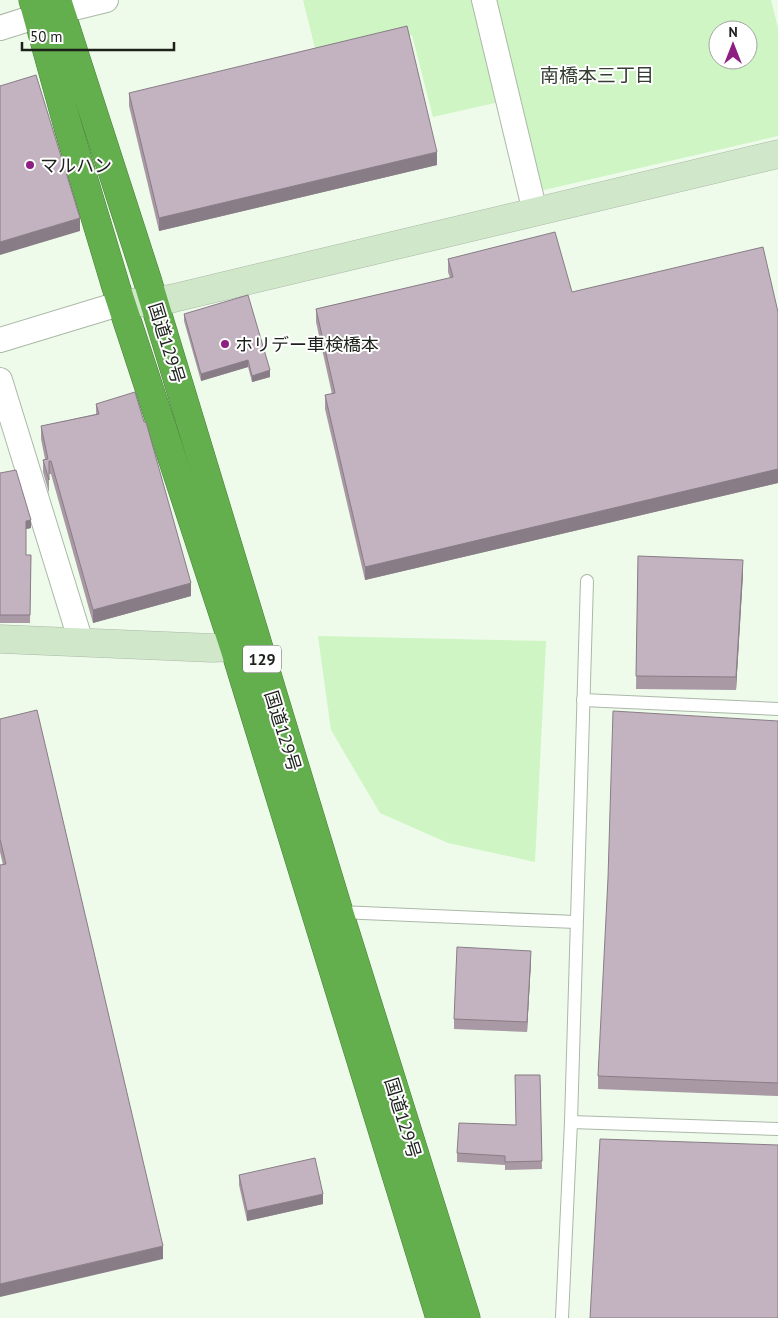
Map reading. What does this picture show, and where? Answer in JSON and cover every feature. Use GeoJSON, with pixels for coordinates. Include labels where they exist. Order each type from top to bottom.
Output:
{"type":"FeatureCollection","features":[{"type":"Feature","properties":{"kind":"highway","name":"国道129号"},"geometry":{"type":"LineString","coordinates":[[47,7],[154,302],[245,644],[440,1318]]}},
{"type":"Feature","properties":{"kind":"highway","name":"国道129号"},"geometry":{"type":"LineString","coordinates":[[47,7],[68,127],[122,303],[339,912],[466,1318]]}},
{"type":"Feature","properties":{"kind":"street"},"geometry":{"type":"LineString","coordinates":[[0,28],[47,7],[106,0]]}},
{"type":"Feature","properties":{"kind":"street"},"geometry":{"type":"LineString","coordinates":[[484,0],[535,212]]}},
{"type":"Feature","properties":{"kind":"street"},"geometry":{"type":"LineString","coordinates":[[0,340],[122,303],[154,302],[778,154]]}},
{"type":"Feature","properties":{"kind":"street"},"geometry":{"type":"LineString","coordinates":[[0,380],[81,642]]}},
{"type":"Feature","properties":{"kind":"street"},"geometry":{"type":"LineString","coordinates":[[0,639],[214,648],[245,644]]}},
{"type":"Feature","properties":{"kind":"lane"},"geometry":{"type":"LineString","coordinates":[[562,1318],[587,581]]}},
{"type":"Feature","properties":{"kind":"lane"},"geometry":{"type":"LineString","coordinates":[[583,700],[778,708]]}},
{"type":"Feature","properties":{"kind":"lane"},"geometry":{"type":"LineString","coordinates":[[339,912],[576,922]]}},
{"type":"Feature","properties":{"kind":"lane"},"geometry":{"type":"LineString","coordinates":[[570,1122],[778,1129]]}},
{"type":"Feature","properties":{"kind":"green space"},"geometry":{"type":"Polygon","coordinates":[[[303,0],[474,0],[499,102],[433,117],[412,35],[317,56],[303,0]]]}},
{"type":"Feature","properties":{"kind":"green space"},"geometry":{"type":"Polygon","coordinates":[[[494,0],[771,0],[778,28],[778,136],[544,190],[537,187],[494,0]]]}},
{"type":"Feature","properties":{"kind":"green space"},"geometry":{"type":"Polygon","coordinates":[[[318,636],[546,641],[535,862],[448,843],[380,813],[331,730],[318,636]]]}},
{"type":"Feature","properties":{"kind":"building"},"geometry":{"type":"Polygon","coordinates":[[[407,26],[437,152],[159,218],[129,93],[407,26]]]}},
{"type":"Feature","properties":{"kind":"building","name":"マルハン"},"geometry":{"type":"Polygon","coordinates":[[[36,75],[80,218],[0,242],[0,86],[36,75]]]}},
{"type":"Feature","properties":{"kind":"building"},"geometry":{"type":"Polygon","coordinates":[[[555,232],[572,292],[763,247],[778,312],[778,469],[365,567],[325,395],[335,393],[316,309],[453,277],[448,259],[555,232]]]}},
{"type":"Feature","properties":{"kind":"building","name":"ホリデー車検橋本"},"geometry":{"type":"Polygon","coordinates":[[[248,295],[270,370],[252,376],[248,360],[201,374],[184,314],[248,295]]]}},
{"type":"Feature","properties":{"kind":"building"},"geometry":{"type":"Polygon","coordinates":[[[135,392],[144,422],[146,422],[191,583],[93,610],[51,461],[49,461],[49,480],[43,460],[48,459],[41,426],[99,414],[96,404],[135,392]]]}},
{"type":"Feature","properties":{"kind":"building"},"geometry":{"type":"Polygon","coordinates":[[[16,470],[31,520],[26,521],[26,555],[31,555],[30,615],[0,615],[0,473],[16,470]]]}},
{"type":"Feature","properties":{"kind":"building"},"geometry":{"type":"Polygon","coordinates":[[[638,556],[743,560],[736,677],[636,676],[638,556]]]}},
{"type":"Feature","properties":{"kind":"building"},"geometry":{"type":"Polygon","coordinates":[[[37,710],[163,1246],[0,1284],[0,865],[6,864],[0,839],[0,719],[37,710]]]}},
{"type":"Feature","properties":{"kind":"building"},"geometry":{"type":"Polygon","coordinates":[[[613,711],[778,721],[778,1083],[598,1076],[608,878],[613,711]]]}},
{"type":"Feature","properties":{"kind":"building"},"geometry":{"type":"Polygon","coordinates":[[[457,947],[531,951],[527,1022],[454,1019],[457,947]]]}},
{"type":"Feature","properties":{"kind":"building"},"geometry":{"type":"Polygon","coordinates":[[[515,1075],[540,1075],[542,1161],[505,1162],[505,1156],[457,1153],[459,1123],[516,1125],[515,1075]]]}},
{"type":"Feature","properties":{"kind":"building"},"geometry":{"type":"Polygon","coordinates":[[[600,1139],[778,1145],[778,1318],[590,1318],[600,1139]]]}},
{"type":"Feature","properties":{"kind":"building"},"geometry":{"type":"Polygon","coordinates":[[[315,1158],[323,1194],[247,1211],[239,1175],[315,1158]]]}},
{"type":"Feature","properties":{"kind":"place","name":"マルハン"},"geometry":{"type":"Point","coordinates":[30,165]}},
{"type":"Feature","properties":{"kind":"place","name":"ホリデー車検橋本"},"geometry":{"type":"Point","coordinates":[225,344]}},
{"type":"Feature","properties":{"kind":"district","name":"南橋本三丁目"},"geometry":{"type":"Point","coordinates":[597,75]}}]}
